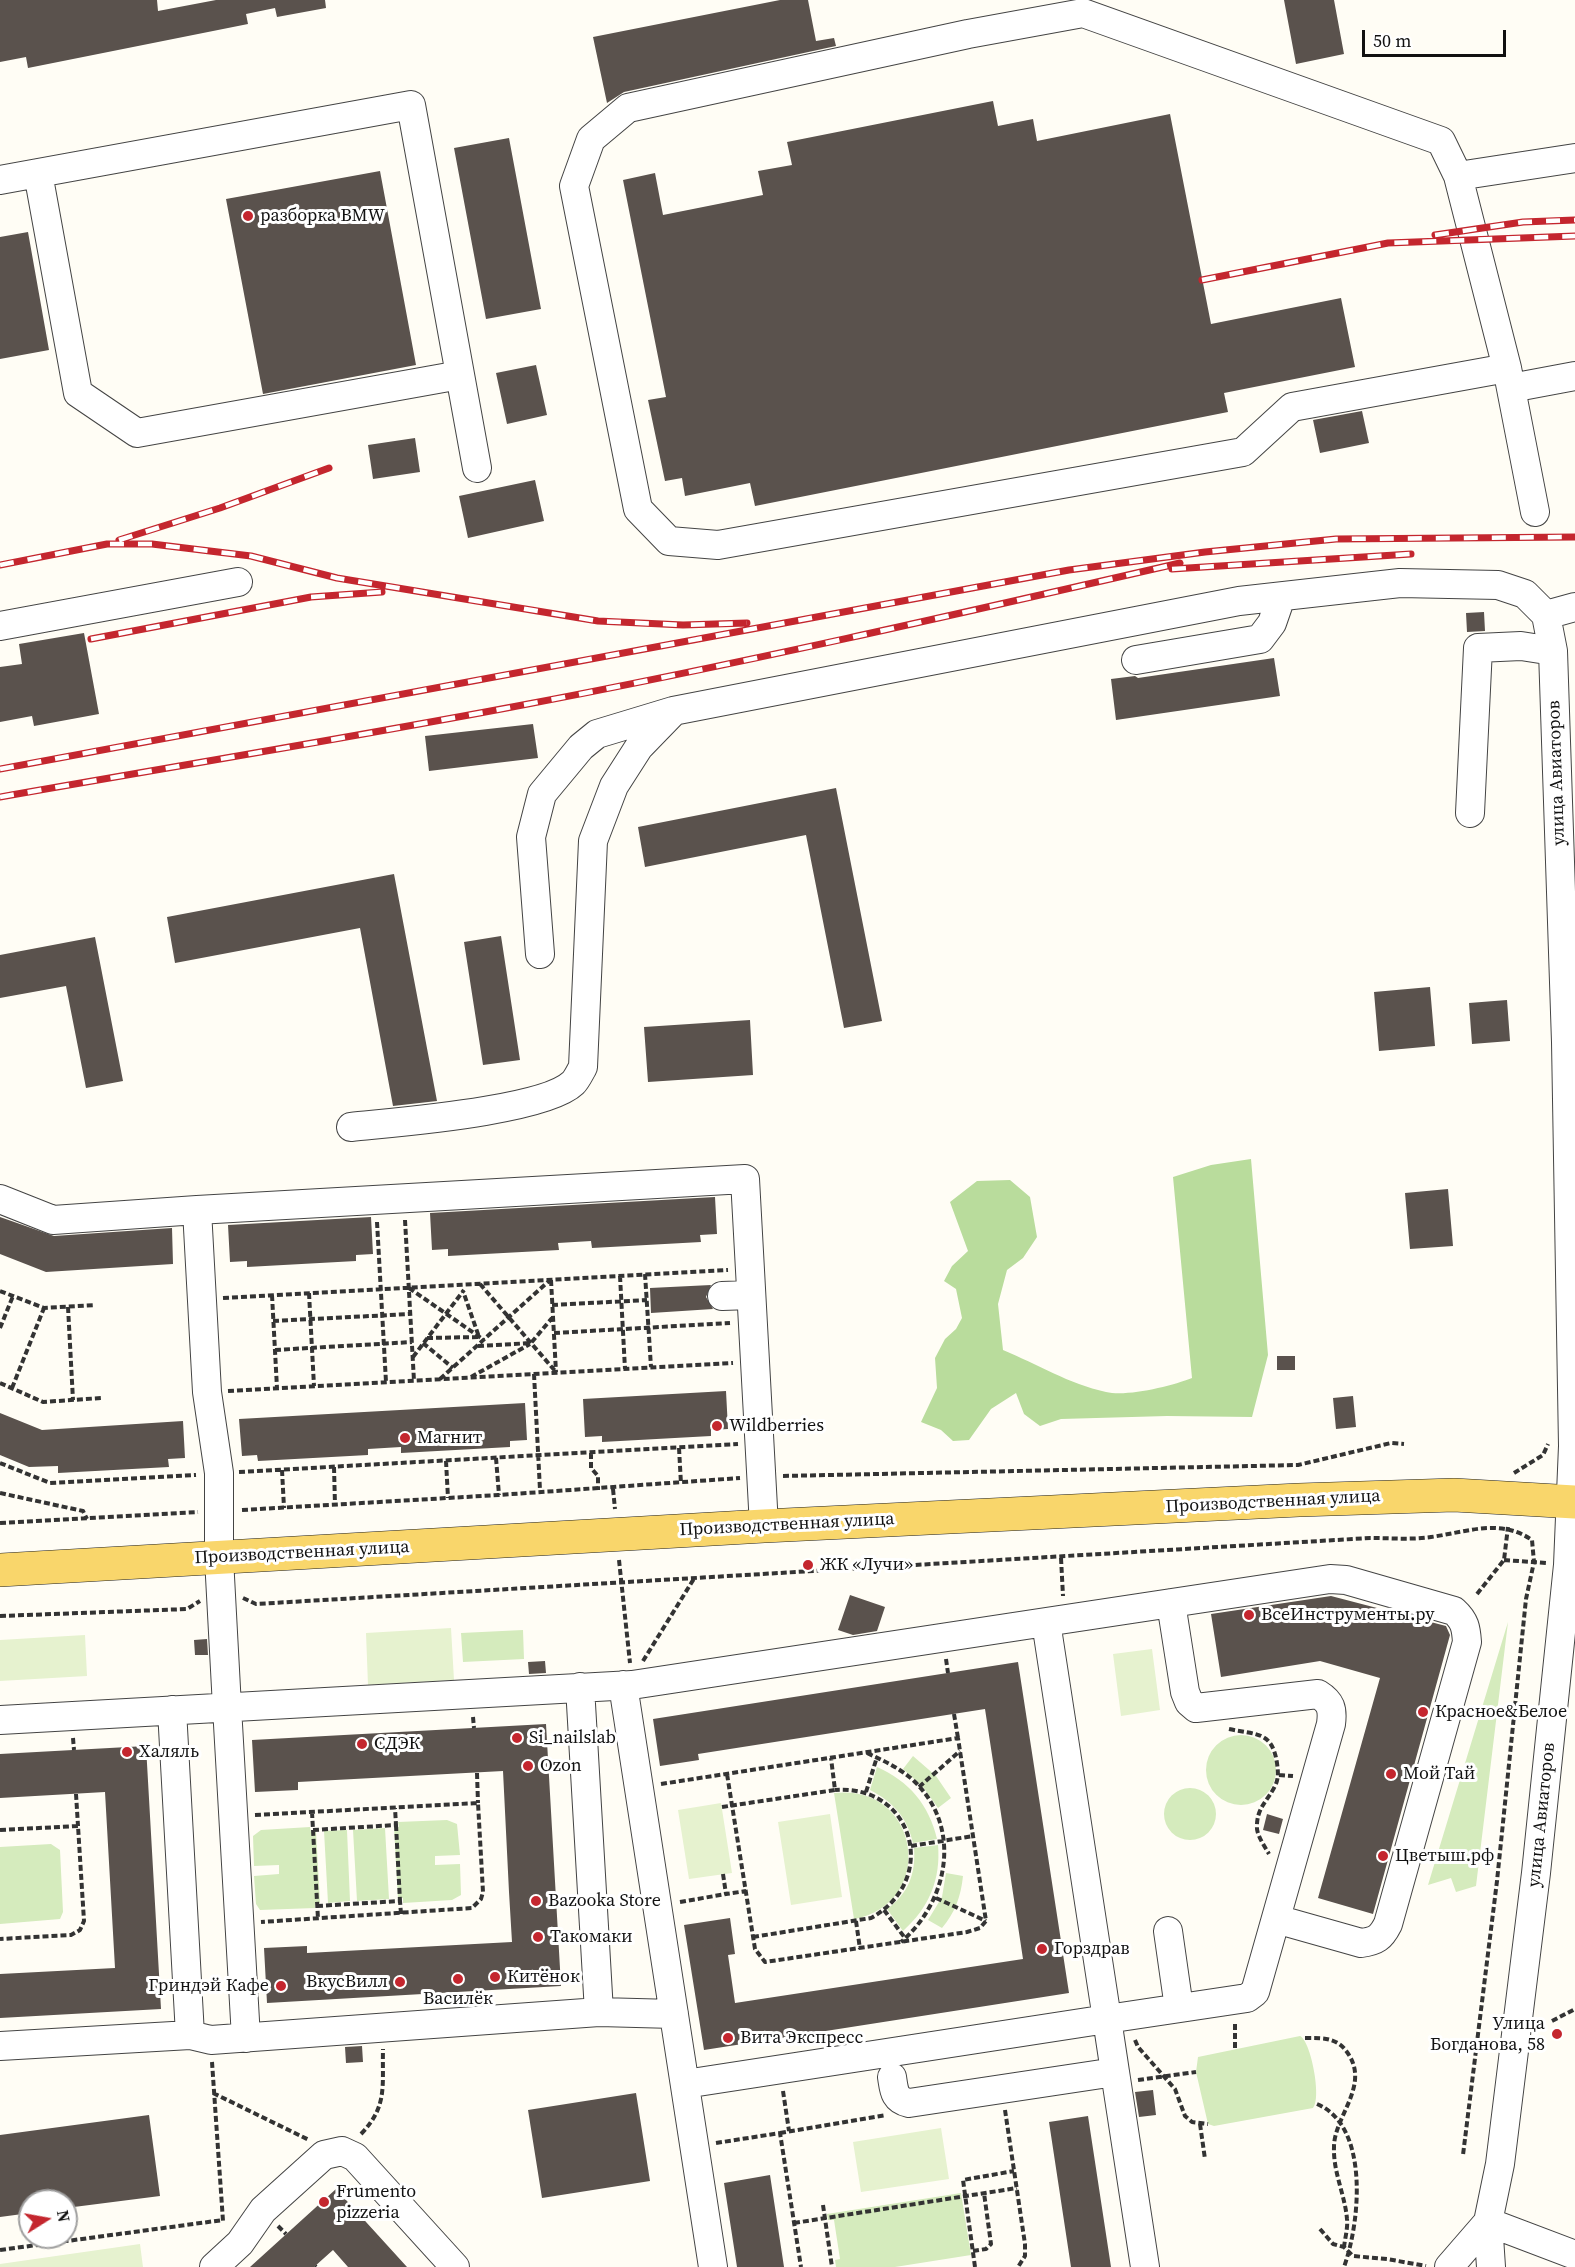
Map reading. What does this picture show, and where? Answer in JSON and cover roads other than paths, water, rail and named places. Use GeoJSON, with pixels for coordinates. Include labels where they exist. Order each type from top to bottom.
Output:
{"type":"FeatureCollection","features":[{"type":"Feature","properties":{"kind":"main road","name":"Производственная улица"},"geometry":{"type":"LineString","coordinates":[[0,1570],[764,1526],[1386,1497],[1454,1495],[1572,1501]]}},
{"type":"Feature","properties":{"kind":"street"},"geometry":{"type":"LineString","coordinates":[[1535,512],[1509,378],[1458,176],[1441,141],[1083,13],[968,34],[628,108],[591,139],[574,186],[638,509],[669,541],[718,545],[1243,452],[1292,407],[1509,378],[1575,376]]}},
{"type":"Feature","properties":{"kind":"street"},"geometry":{"type":"LineString","coordinates":[[0,180],[411,105],[477,468]]}},
{"type":"Feature","properties":{"kind":"street"},"geometry":{"type":"LineString","coordinates":[[1458,176],[1575,158]]}},
{"type":"Feature","properties":{"kind":"street"},"geometry":{"type":"LineString","coordinates":[[38,173],[78,393],[136,433],[460,375]]}},
{"type":"Feature","properties":{"kind":"street"},"geometry":{"type":"LineString","coordinates":[[0,626],[238,582]]}},
{"type":"Feature","properties":{"kind":"street"},"geometry":{"type":"LineString","coordinates":[[540,954],[531,837],[542,794],[581,747],[597,734],[673,711],[1239,601],[1400,583],[1498,585],[1525,594],[1546,615],[1575,607]]}},
{"type":"Feature","properties":{"kind":"street"},"geometry":{"type":"LineString","coordinates":[[1137,660],[1260,639],[1272,623],[1281,597]]}},
{"type":"Feature","properties":{"kind":"street","name":"улица Авиаторов"},"geometry":{"type":"LineString","coordinates":[[1491,2267],[1488,2222],[1500,2163],[1536,1873],[1568,1565],[1572,1501],[1571,1042],[1566,783],[1546,615]]}},
{"type":"Feature","properties":{"kind":"street"},"geometry":{"type":"LineString","coordinates":[[1470,813],[1478,648],[1521,646],[1552,651]]}},
{"type":"Feature","properties":{"kind":"street"},"geometry":{"type":"LineString","coordinates":[[351,1127],[479,1111],[532,1101],[542,1099],[572,1083],[583,1067],[593,841],[614,786],[639,747],[673,711]]}},
{"type":"Feature","properties":{"kind":"street"},"geometry":{"type":"LineString","coordinates":[[0,1199],[53,1220],[744,1179],[763,1477],[764,1526]]}},
{"type":"Feature","properties":{"kind":"street"},"geometry":{"type":"LineString","coordinates":[[197,1210],[207,1392],[219,1473],[219,1558],[246,2038]]}},
{"type":"Feature","properties":{"kind":"street"},"geometry":{"type":"LineString","coordinates":[[722,1296],[750,1282]]}},
{"type":"Feature","properties":{"kind":"street"},"geometry":{"type":"LineString","coordinates":[[0,1720],[629,1683],[1054,1612],[1171,1603],[1321,1579],[1338,1579],[1454,1611],[1466,1626],[1467,1642],[1391,1913],[1382,1936],[1375,1941],[1361,1943],[1276,1919]]}},
{"type":"Feature","properties":{"kind":"street"},"geometry":{"type":"LineString","coordinates":[[685,2084],[1179,2008],[1252,1994],[1257,1989],[1332,1710],[1327,1700],[1318,1694],[1196,1708],[1189,1702],[1185,1692],[1171,1603]]}},
{"type":"Feature","properties":{"kind":"street"},"geometry":{"type":"LineString","coordinates":[[1054,1612],[1119,2017],[1116,2077],[1145,2267]]}},
{"type":"Feature","properties":{"kind":"street"},"geometry":{"type":"LineString","coordinates":[[629,1683],[639,1787],[713,2267]]}},
{"type":"Feature","properties":{"kind":"street"},"geometry":{"type":"LineString","coordinates":[[580,1687],[598,2012]]}},
{"type":"Feature","properties":{"kind":"street"},"geometry":{"type":"LineString","coordinates":[[172,1710],[201,2038]]}},
{"type":"Feature","properties":{"kind":"street"},"geometry":{"type":"LineString","coordinates":[[1168,1931],[1179,2008]]}},
{"type":"Feature","properties":{"kind":"street"},"geometry":{"type":"LineString","coordinates":[[0,2046],[246,2038],[598,2012],[674,2014]]}},
{"type":"Feature","properties":{"kind":"street"},"geometry":{"type":"LineString","coordinates":[[896,2089],[909,2103],[1002,2089],[1116,2077]]}},
{"type":"Feature","properties":{"kind":"street"},"geometry":{"type":"LineString","coordinates":[[214,2267],[240,2243],[263,2210],[339,2152],[355,2157],[455,2267]]}},
{"type":"Feature","properties":{"kind":"street"},"geometry":{"type":"LineString","coordinates":[[1488,2222],[1575,2255]]}},
{"type":"Feature","properties":{"kind":"street","name":"улица Авиаторов"},"geometry":{"type":"LineString","coordinates":[[1438,2266],[1488,2222]]}},
{"type":"Feature","properties":{"kind":"railway"},"geometry":{"type":"LineString","coordinates":[[1435,235],[1523,222],[1575,220]]}},
{"type":"Feature","properties":{"kind":"railway"},"geometry":{"type":"LineString","coordinates":[[1202,280],[1388,243],[1575,236]]}},
{"type":"Feature","properties":{"kind":"railway"},"geometry":{"type":"LineString","coordinates":[[119,540],[220,508],[329,468]]}},
{"type":"Feature","properties":{"kind":"railway"},"geometry":{"type":"LineString","coordinates":[[0,769],[1069,570],[1205,552],[1336,539],[1575,537]]}},
{"type":"Feature","properties":{"kind":"railway"},"geometry":{"type":"LineString","coordinates":[[0,565],[107,544],[152,544],[251,556],[337,578],[598,621],[683,625],[747,623]]}},
{"type":"Feature","properties":{"kind":"railway"},"geometry":{"type":"LineString","coordinates":[[1172,569],[1411,554]]}},
{"type":"Feature","properties":{"kind":"railway"},"geometry":{"type":"LineString","coordinates":[[0,797],[596,691],[847,638],[1180,563]]}},
{"type":"Feature","properties":{"kind":"railway"},"geometry":{"type":"LineString","coordinates":[[91,639],[311,597],[382,592]]}},
{"type":"Feature","properties":{"kind":"place","name":"разборка BMW"},"geometry":{"type":"Point","coordinates":[248,216]}},
{"type":"Feature","properties":{"kind":"place","name":"Wildberries"},"geometry":{"type":"Point","coordinates":[717,1426]}},
{"type":"Feature","properties":{"kind":"place","name":"Магнит"},"geometry":{"type":"Point","coordinates":[405,1438]}},
{"type":"Feature","properties":{"kind":"place","name":"ЖК «Лучи»"},"geometry":{"type":"Point","coordinates":[808,1565]}},
{"type":"Feature","properties":{"kind":"place","name":"ВсеИнструменты.ру"},"geometry":{"type":"Point","coordinates":[1249,1615]}},
{"type":"Feature","properties":{"kind":"place","name":"Красное&Белое"},"geometry":{"type":"Point","coordinates":[1423,1712]}},
{"type":"Feature","properties":{"kind":"place","name":"Si_nailslab"},"geometry":{"type":"Point","coordinates":[517,1738]}},
{"type":"Feature","properties":{"kind":"place","name":"СДЭК"},"geometry":{"type":"Point","coordinates":[362,1744]}},
{"type":"Feature","properties":{"kind":"place","name":"Халяль"},"geometry":{"type":"Point","coordinates":[127,1752]}},
{"type":"Feature","properties":{"kind":"place","name":"Ozon"},"geometry":{"type":"Point","coordinates":[528,1766]}},
{"type":"Feature","properties":{"kind":"place","name":"Мой Тай"},"geometry":{"type":"Point","coordinates":[1391,1774]}},
{"type":"Feature","properties":{"kind":"place","name":"Цветыш.рф"},"geometry":{"type":"Point","coordinates":[1383,1856]}},
{"type":"Feature","properties":{"kind":"place","name":"Bazooka Store"},"geometry":{"type":"Point","coordinates":[536,1901]}},
{"type":"Feature","properties":{"kind":"place","name":"Такомаки"},"geometry":{"type":"Point","coordinates":[538,1937]}},
{"type":"Feature","properties":{"kind":"place","name":"Горздрав"},"geometry":{"type":"Point","coordinates":[1042,1949]}},
{"type":"Feature","properties":{"kind":"place","name":"Китёнок"},"geometry":{"type":"Point","coordinates":[495,1977]}},
{"type":"Feature","properties":{"kind":"place","name":"Василёк"},"geometry":{"type":"Point","coordinates":[458,1979]}},
{"type":"Feature","properties":{"kind":"place","name":"ВкусВилл"},"geometry":{"type":"Point","coordinates":[400,1982]}},
{"type":"Feature","properties":{"kind":"place","name":"Гриндэй Кафе"},"geometry":{"type":"Point","coordinates":[281,1986]}},
{"type":"Feature","properties":{"kind":"place","name":"Улица Богданова, 58"},"geometry":{"type":"Point","coordinates":[1557,2034]}},
{"type":"Feature","properties":{"kind":"place","name":"Вита Экспресс"},"geometry":{"type":"Point","coordinates":[728,2038]}},
{"type":"Feature","properties":{"kind":"place","name":"Frumento pizzeria"},"geometry":{"type":"Point","coordinates":[324,2202]}}]}
